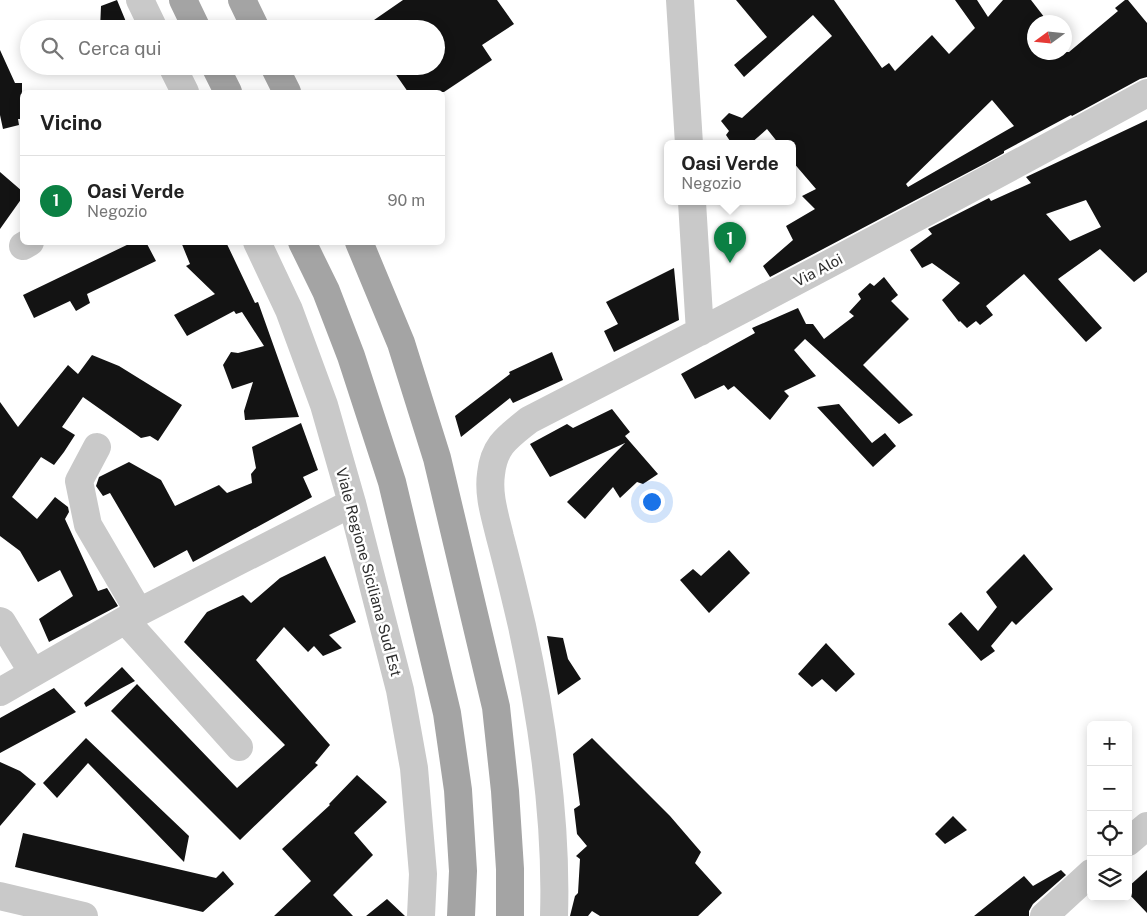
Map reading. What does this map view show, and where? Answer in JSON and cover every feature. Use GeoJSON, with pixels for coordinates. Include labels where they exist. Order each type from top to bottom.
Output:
{"type":"FeatureCollection","features":[{"type":"Feature","properties":{"kind":"main road"},"geometry":{"type":"LineString","coordinates":[[183,0],[193,20]]}},
{"type":"Feature","properties":{"kind":"main road"},"geometry":{"type":"LineString","coordinates":[[242,0],[252,20]]}},
{"type":"Feature","properties":{"kind":"main road"},"geometry":{"type":"LineString","coordinates":[[220,75],[227,90]]}},
{"type":"Feature","properties":{"kind":"main road"},"geometry":{"type":"LineString","coordinates":[[278,75],[286,90]]}},
{"type":"Feature","properties":{"kind":"main road"},"geometry":{"type":"LineString","coordinates":[[303,245],[326,291],[351,356],[392,482],[445,703],[458,790],[463,871],[461,916]]}},
{"type":"Feature","properties":{"kind":"main road"},"geometry":{"type":"LineString","coordinates":[[360,245],[401,343],[437,458],[496,707],[505,791],[510,869],[510,916]]}},
{"type":"Feature","properties":{"kind":"street"},"geometry":{"type":"LineString","coordinates":[[140,0],[150,20]]}},
{"type":"Feature","properties":{"kind":"street"},"geometry":{"type":"LineString","coordinates":[[680,0],[689,140]]}},
{"type":"Feature","properties":{"kind":"street"},"geometry":{"type":"LineString","coordinates":[[176,75],[184,90]]}},
{"type":"Feature","properties":{"kind":"street","name":"Via Aloi"},"geometry":{"type":"LineString","coordinates":[[554,916],[555,892],[549,783],[532,674],[491,497],[491,474],[495,453],[507,438],[529,420],[958,196],[1147,93]]}},
{"type":"Feature","properties":{"kind":"street"},"geometry":{"type":"LineString","coordinates":[[692,205],[700,332]]}},
{"type":"Feature","properties":{"kind":"street","name":"Viale Regione Siciliana Sud Est"},"geometry":{"type":"LineString","coordinates":[[258,245],[292,318],[324,405],[352,503],[400,690],[414,768],[423,874],[421,916]]}},
{"type":"Feature","properties":{"kind":"street"},"geometry":{"type":"LineString","coordinates":[[97,448],[79,481],[88,525],[132,616],[239,748]]}},
{"type":"Feature","properties":{"kind":"street"},"geometry":{"type":"LineString","coordinates":[[0,692],[132,616],[352,503]]}},
{"type":"Feature","properties":{"kind":"street"},"geometry":{"type":"LineString","coordinates":[[0,621],[33,673]]}},
{"type":"Feature","properties":{"kind":"street"},"geometry":{"type":"LineString","coordinates":[[1132,839],[1147,826]]}},
{"type":"Feature","properties":{"kind":"street"},"geometry":{"type":"LineString","coordinates":[[1044,916],[1087,878]]}},
{"type":"Feature","properties":{"kind":"street"},"geometry":{"type":"LineString","coordinates":[[0,896],[84,916]]}},
{"type":"Feature","properties":{"kind":"building"},"geometry":{"type":"Polygon","coordinates":[[[117,0],[125,20],[100,20],[101,6],[117,0]]]}},
{"type":"Feature","properties":{"kind":"building"},"geometry":{"type":"Polygon","coordinates":[[[403,0],[497,0],[514,24],[482,45],[492,60],[445,91],[407,90],[396,75],[445,75],[445,20],[374,20],[403,0]]]}},
{"type":"Feature","properties":{"kind":"building"},"geometry":{"type":"Polygon","coordinates":[[[736,0],[834,0],[882,68],[889,63],[895,71],[932,35],[949,54],[975,28],[955,0],[977,0],[988,17],[1003,0],[1031,0],[1043,15],[1027,15],[1027,60],[1072,60],[1072,49],[1118,11],[1115,8],[1125,0],[1128,0],[1147,23],[1147,77],[1071,115],[1004,151],[1004,153],[986,163],[770,277],[763,266],[793,240],[786,226],[815,209],[802,196],[816,189],[796,166],[796,140],[776,140],[767,129],[755,140],[729,140],[726,135],[729,131],[721,121],[729,113],[742,118],[832,36],[813,15],[744,77],[734,65],[767,37],[736,0]],[[992,100],[906,184],[908,187],[1014,126],[992,100]]]}},
{"type":"Feature","properties":{"kind":"building"},"geometry":{"type":"Polygon","coordinates":[[[0,50],[15,83],[22,83],[22,90],[20,90],[19,125],[3,129],[0,115],[0,50]]]}},
{"type":"Feature","properties":{"kind":"building"},"geometry":{"type":"Polygon","coordinates":[[[1147,120],[1147,272],[1134,282],[1100,249],[1058,279],[1102,328],[1086,342],[1024,274],[986,306],[993,315],[980,325],[976,321],[967,328],[959,322],[942,300],[960,283],[932,263],[922,268],[910,250],[932,234],[928,229],[989,198],[991,201],[1031,183],[1026,177],[1147,120]],[[1086,200],[1046,214],[1070,241],[1101,227],[1086,200]]]}},
{"type":"Feature","properties":{"kind":"building"},"geometry":{"type":"Polygon","coordinates":[[[0,172],[20,189],[20,201],[0,229],[0,172]]]}},
{"type":"Feature","properties":{"kind":"building"},"geometry":{"type":"Polygon","coordinates":[[[127,245],[148,245],[156,261],[87,294],[90,303],[76,311],[70,301],[34,318],[23,295],[127,245]]]}},
{"type":"Feature","properties":{"kind":"building"},"geometry":{"type":"Polygon","coordinates":[[[182,245],[227,245],[255,303],[258,302],[299,417],[245,420],[244,411],[253,382],[232,389],[223,365],[231,352],[238,353],[264,346],[242,312],[236,314],[234,311],[187,336],[174,315],[215,294],[186,266],[190,264],[182,245]]]}},
{"type":"Feature","properties":{"kind":"building"},"geometry":{"type":"Polygon","coordinates":[[[674,268],[679,320],[614,352],[604,331],[618,324],[606,302],[674,268]]]}},
{"type":"Feature","properties":{"kind":"building"},"geometry":{"type":"Polygon","coordinates":[[[884,277],[898,295],[891,301],[909,319],[863,365],[913,415],[899,424],[805,339],[794,350],[816,376],[784,391],[789,396],[770,420],[734,386],[728,390],[724,385],[695,399],[681,374],[755,333],[752,328],[798,308],[806,324],[813,324],[824,339],[854,316],[849,312],[861,299],[858,294],[870,283],[874,286],[884,277]]]}},
{"type":"Feature","properties":{"kind":"building"},"geometry":{"type":"Polygon","coordinates":[[[552,352],[563,380],[513,403],[510,398],[461,437],[455,416],[510,374],[509,372],[552,352]]]}},
{"type":"Feature","properties":{"kind":"building"},"geometry":{"type":"Polygon","coordinates":[[[92,355],[119,366],[182,405],[158,441],[150,436],[141,438],[83,397],[62,427],[75,435],[64,452],[54,465],[41,457],[12,497],[37,519],[55,497],[68,507],[69,512],[65,519],[98,591],[107,588],[118,606],[49,642],[39,619],[73,596],[60,570],[38,582],[20,551],[0,536],[0,402],[18,427],[68,365],[78,374],[92,355]]]}},
{"type":"Feature","properties":{"kind":"building"},"geometry":{"type":"Polygon","coordinates":[[[839,404],[872,443],[885,433],[896,446],[873,467],[817,407],[839,404]]]}},
{"type":"Feature","properties":{"kind":"building"},"geometry":{"type":"Polygon","coordinates":[[[612,409],[630,432],[625,436],[658,474],[643,484],[637,482],[620,498],[613,487],[585,519],[567,502],[625,443],[550,477],[530,444],[567,424],[573,428],[612,409]]]}},
{"type":"Feature","properties":{"kind":"building"},"geometry":{"type":"Polygon","coordinates":[[[301,423],[318,470],[303,477],[312,497],[193,562],[187,550],[154,568],[110,493],[103,496],[96,486],[99,477],[129,462],[161,480],[175,506],[219,485],[227,493],[252,483],[251,474],[256,468],[252,447],[301,423]]]}},
{"type":"Feature","properties":{"kind":"building"},"geometry":{"type":"Polygon","coordinates":[[[729,550],[750,573],[709,613],[680,580],[693,569],[701,576],[729,550]]]}},
{"type":"Feature","properties":{"kind":"building"},"geometry":{"type":"Polygon","coordinates":[[[1024,554],[1053,589],[1016,625],[1012,621],[991,646],[995,651],[981,661],[948,624],[961,612],[978,631],[997,607],[986,592],[1024,554]]]}},
{"type":"Feature","properties":{"kind":"building"},"geometry":{"type":"Polygon","coordinates":[[[325,556],[356,622],[329,635],[342,648],[323,656],[314,646],[308,652],[284,627],[256,660],[330,745],[315,763],[318,765],[240,840],[111,711],[137,684],[237,788],[285,745],[184,642],[207,612],[243,595],[251,603],[280,578],[325,556]]]}},
{"type":"Feature","properties":{"kind":"building"},"geometry":{"type":"Polygon","coordinates":[[[547,636],[563,638],[568,659],[581,679],[558,695],[547,636]]]}},
{"type":"Feature","properties":{"kind":"building"},"geometry":{"type":"Polygon","coordinates":[[[826,643],[855,674],[836,692],[822,679],[812,687],[798,674],[826,643]]]}},
{"type":"Feature","properties":{"kind":"building"},"geometry":{"type":"Polygon","coordinates":[[[122,667],[135,681],[86,707],[84,703],[122,667]]]}},
{"type":"Feature","properties":{"kind":"building"},"geometry":{"type":"Polygon","coordinates":[[[54,688],[76,712],[0,753],[0,718],[54,688]]]}},
{"type":"Feature","properties":{"kind":"building"},"geometry":{"type":"Polygon","coordinates":[[[86,738],[189,836],[184,862],[88,763],[57,798],[43,783],[86,738]]]}},
{"type":"Feature","properties":{"kind":"building"},"geometry":{"type":"Polygon","coordinates":[[[592,738],[670,816],[701,852],[695,863],[722,893],[698,916],[600,916],[592,911],[588,916],[570,916],[575,896],[578,893],[580,859],[576,856],[587,846],[577,834],[574,809],[580,805],[573,754],[592,738]]]}},
{"type":"Feature","properties":{"kind":"building"},"geometry":{"type":"Polygon","coordinates":[[[0,762],[20,771],[36,784],[0,826],[0,762]]]}},
{"type":"Feature","properties":{"kind":"building"},"geometry":{"type":"Polygon","coordinates":[[[357,775],[387,802],[354,833],[373,855],[333,895],[353,916],[274,916],[311,881],[282,849],[330,805],[357,775]]]}},
{"type":"Feature","properties":{"kind":"building"},"geometry":{"type":"Polygon","coordinates":[[[953,816],[967,830],[945,844],[935,834],[953,816]]]}},
{"type":"Feature","properties":{"kind":"building"},"geometry":{"type":"Polygon","coordinates":[[[23,833],[216,878],[223,871],[234,884],[203,912],[15,867],[23,833]]]}},
{"type":"Feature","properties":{"kind":"building"},"geometry":{"type":"Polygon","coordinates":[[[1061,870],[1066,875],[1033,904],[1029,911],[1029,916],[974,916],[1024,876],[1033,886],[1061,870]]]}},
{"type":"Feature","properties":{"kind":"building"},"geometry":{"type":"Polygon","coordinates":[[[1147,870],[1147,913],[1132,897],[1132,883],[1147,870]]]}},
{"type":"Feature","properties":{"kind":"building"},"geometry":{"type":"Polygon","coordinates":[[[387,899],[405,916],[366,916],[387,899]]]}},
{"type":"Feature","properties":{"kind":"place","name":"Oasi Verde"},"geometry":{"type":"Point","coordinates":[730,263]}}]}
